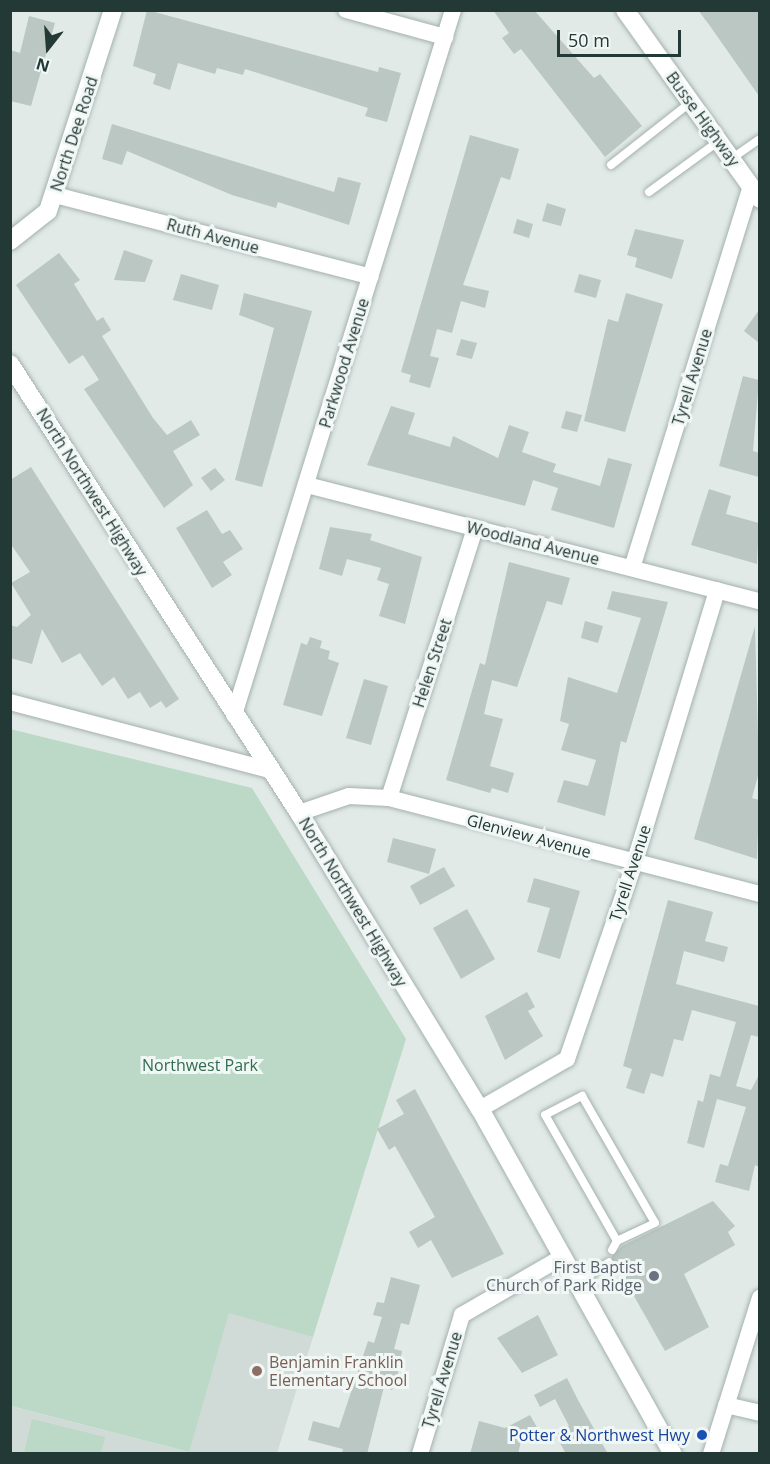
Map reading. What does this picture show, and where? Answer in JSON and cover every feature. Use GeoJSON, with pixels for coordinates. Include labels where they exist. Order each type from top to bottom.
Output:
{"type":"FeatureCollection","features":[{"type":"Feature","properties":{"kind":"main road","name":"North Dee Road"},"geometry":{"type":"LineString","coordinates":[[10,241],[38,223],[55,195],[113,10]]}},
{"type":"Feature","properties":{"kind":"main road","name":"Busse Highway"},"geometry":{"type":"LineString","coordinates":[[625,10],[755,193]]}},
{"type":"Feature","properties":{"kind":"main road","name":"North Northwest Highway"},"geometry":{"type":"LineString","coordinates":[[10,364],[299,813],[480,1109],[673,1454]]}},
{"type":"Feature","properties":{"kind":"street"},"geometry":{"type":"LineString","coordinates":[[346,10],[445,37]]}},
{"type":"Feature","properties":{"kind":"street","name":"Parkwood Avenue"},"geometry":{"type":"LineString","coordinates":[[234,715],[453,10]]}},
{"type":"Feature","properties":{"kind":"street","name":"Tyrell Avenue"},"geometry":{"type":"LineString","coordinates":[[632,568],[755,193]]}},
{"type":"Feature","properties":{"kind":"street","name":"Ruth Avenue"},"geometry":{"type":"LineString","coordinates":[[55,195],[370,277]]}},
{"type":"Feature","properties":{"kind":"street","name":"Woodland Avenue"},"geometry":{"type":"LineString","coordinates":[[307,485],[759,600]]}},
{"type":"Feature","properties":{"kind":"street","name":"Helen Street"},"geometry":{"type":"LineString","coordinates":[[389,798],[475,528]]}},
{"type":"Feature","properties":{"kind":"street","name":"Tyrell Avenue"},"geometry":{"type":"LineString","coordinates":[[480,1109],[567,1059],[634,864],[717,590]]}},
{"type":"Feature","properties":{"kind":"street"},"geometry":{"type":"LineString","coordinates":[[10,702],[270,770]]}},
{"type":"Feature","properties":{"kind":"street","name":"Glenview Avenue"},"geometry":{"type":"LineString","coordinates":[[299,813],[350,796],[389,798],[634,864],[759,894]]}},
{"type":"Feature","properties":{"kind":"street","name":"Tyrell Avenue"},"geometry":{"type":"LineString","coordinates":[[420,1454],[462,1315],[562,1257]]}},
{"type":"Feature","properties":{"kind":"street"},"geometry":{"type":"LineString","coordinates":[[711,1454],[759,1298]]}},
{"type":"Feature","properties":{"kind":"street"},"geometry":{"type":"LineString","coordinates":[[726,1405],[759,1413]]}},
{"type":"Feature","properties":{"kind":"lane"},"geometry":{"type":"LineString","coordinates":[[611,165],[691,102]]}},
{"type":"Feature","properties":{"kind":"lane"},"geometry":{"type":"LineString","coordinates":[[731,159],[759,138]]}},
{"type":"Feature","properties":{"kind":"lane"},"geometry":{"type":"LineString","coordinates":[[649,192],[719,141]]}},
{"type":"Feature","properties":{"kind":"lane"},"geometry":{"type":"LineString","coordinates":[[612,1250],[617,1241],[655,1223],[582,1096],[545,1115],[617,1241]]}},
{"type":"Feature","properties":{"kind":"lane"},"geometry":{"type":"LineString","coordinates":[[577,1283],[609,1262]]}},
{"type":"Feature","properties":{"kind":"shaded area","name":"Benjamin Franklin Elementary School"},"geometry":{"type":"Polygon","coordinates":[[[229,1312],[313,1337],[277,1453],[11,1453],[10,1406],[188,1452],[229,1312]]]}},
{"type":"Feature","properties":{"kind":"green space","name":"Northwest Park"},"geometry":{"type":"Polygon","coordinates":[[[10,729],[252,788],[406,1039],[313,1337],[229,1313],[189,1452],[11,1406],[10,729]]]}},
{"type":"Feature","properties":{"kind":"green space"},"geometry":{"type":"Polygon","coordinates":[[[32,1419],[105,1437],[101,1453],[24,1453],[32,1419]]]}},
{"type":"Feature","properties":{"kind":"building"},"geometry":{"type":"Polygon","coordinates":[[[147,10],[378,72],[379,67],[401,73],[387,122],[365,116],[368,108],[245,69],[243,75],[217,68],[215,74],[178,63],[170,90],[153,84],[156,74],[133,66],[147,10]]]}},
{"type":"Feature","properties":{"kind":"building"},"geometry":{"type":"Polygon","coordinates":[[[493,10],[534,10],[594,78],[600,74],[642,126],[605,157],[521,49],[514,54],[502,38],[509,33],[493,10]]]}},
{"type":"Feature","properties":{"kind":"building"},"geometry":{"type":"Polygon","coordinates":[[[698,10],[759,10],[759,96],[710,26],[698,10]]]}},
{"type":"Feature","properties":{"kind":"building"},"geometry":{"type":"Polygon","coordinates":[[[29,16],[55,23],[31,106],[10,101],[10,50],[20,53],[29,16]]]}},
{"type":"Feature","properties":{"kind":"building"},"geometry":{"type":"Polygon","coordinates":[[[112,124],[334,192],[338,177],[361,183],[349,225],[278,202],[276,208],[232,195],[127,151],[122,165],[102,159],[112,124]]]}},
{"type":"Feature","properties":{"kind":"building"},"geometry":{"type":"Polygon","coordinates":[[[470,135],[519,149],[510,180],[501,177],[463,285],[489,291],[485,308],[461,301],[452,333],[437,329],[430,356],[439,358],[430,388],[409,382],[411,375],[401,372],[470,135]]]}},
{"type":"Feature","properties":{"kind":"building"},"geometry":{"type":"Polygon","coordinates":[[[547,203],[566,209],[561,226],[542,221],[547,203]]]}},
{"type":"Feature","properties":{"kind":"building"},"geometry":{"type":"Polygon","coordinates":[[[517,219],[533,224],[529,238],[513,233],[517,219]]]}},
{"type":"Feature","properties":{"kind":"building"},"geometry":{"type":"Polygon","coordinates":[[[635,229],[684,240],[672,279],[635,267],[637,258],[627,255],[635,229]]]}},
{"type":"Feature","properties":{"kind":"building"},"geometry":{"type":"Polygon","coordinates":[[[124,250],[153,260],[145,282],[114,280],[124,250]]]}},
{"type":"Feature","properties":{"kind":"building"},"geometry":{"type":"Polygon","coordinates":[[[59,253],[80,280],[74,284],[97,321],[103,317],[111,330],[102,336],[153,418],[167,435],[191,420],[200,435],[173,451],[193,485],[164,508],[84,389],[99,380],[83,355],[69,364],[16,285],[59,253]]]}},
{"type":"Feature","properties":{"kind":"building"},"geometry":{"type":"Polygon","coordinates":[[[181,274],[219,285],[212,310],[173,300],[181,274]]]}},
{"type":"Feature","properties":{"kind":"building"},"geometry":{"type":"Polygon","coordinates":[[[579,274],[601,280],[596,298],[574,292],[579,274]]]}},
{"type":"Feature","properties":{"kind":"building"},"geometry":{"type":"Polygon","coordinates":[[[244,293],[312,311],[262,487],[235,480],[274,328],[239,315],[244,293]]]}},
{"type":"Feature","properties":{"kind":"building"},"geometry":{"type":"Polygon","coordinates":[[[626,293],[663,304],[625,432],[584,421],[608,319],[618,322],[626,293]]]}},
{"type":"Feature","properties":{"kind":"building"},"geometry":{"type":"Polygon","coordinates":[[[759,310],[759,343],[744,331],[759,310]]]}},
{"type":"Feature","properties":{"kind":"building"},"geometry":{"type":"Polygon","coordinates":[[[461,339],[477,343],[472,359],[456,355],[461,339]]]}},
{"type":"Feature","properties":{"kind":"building"},"geometry":{"type":"Polygon","coordinates":[[[743,376],[759,380],[753,451],[759,453],[759,477],[719,466],[743,376]]]}},
{"type":"Feature","properties":{"kind":"building"},"geometry":{"type":"Polygon","coordinates":[[[391,406],[415,413],[408,434],[450,447],[453,436],[498,458],[509,425],[529,432],[522,452],[556,464],[553,472],[600,486],[608,458],[632,464],[614,528],[551,510],[558,488],[533,480],[525,506],[367,465],[391,406]]]}},
{"type":"Feature","properties":{"kind":"building"},"geometry":{"type":"Polygon","coordinates":[[[566,411],[582,415],[577,432],[561,428],[566,411]]]}},
{"type":"Feature","properties":{"kind":"building"},"geometry":{"type":"Polygon","coordinates":[[[31,467],[179,699],[166,708],[161,701],[150,708],[140,692],[128,699],[114,677],[102,686],[80,653],[62,663],[42,629],[32,664],[10,658],[10,625],[17,627],[31,615],[11,583],[30,572],[10,543],[10,480],[31,467]]]}},
{"type":"Feature","properties":{"kind":"building"},"geometry":{"type":"Polygon","coordinates":[[[215,468],[225,480],[211,491],[201,478],[215,468]]]}},
{"type":"Feature","properties":{"kind":"building"},"geometry":{"type":"Polygon","coordinates":[[[709,489],[731,496],[726,514],[759,523],[757,564],[691,545],[709,489]]]}},
{"type":"Feature","properties":{"kind":"building"},"geometry":{"type":"Polygon","coordinates":[[[207,510],[222,534],[230,530],[243,549],[223,562],[232,575],[212,588],[176,528],[207,510]]]}},
{"type":"Feature","properties":{"kind":"building"},"geometry":{"type":"Polygon","coordinates":[[[330,527],[372,534],[370,540],[422,557],[405,624],[379,616],[389,584],[377,580],[381,568],[347,559],[342,576],[319,569],[330,527]]]}},
{"type":"Feature","properties":{"kind":"building"},"geometry":{"type":"Polygon","coordinates":[[[509,562],[570,578],[562,605],[547,601],[517,687],[492,680],[484,714],[503,719],[490,766],[514,773],[508,793],[492,788],[490,793],[446,780],[480,663],[485,665],[509,562]]]}},
{"type":"Feature","properties":{"kind":"building"},"geometry":{"type":"Polygon","coordinates":[[[612,591],[668,602],[626,743],[621,741],[605,816],[557,802],[564,780],[588,786],[596,760],[561,750],[569,724],[560,721],[568,677],[617,693],[641,618],[607,609],[612,591]]]}},
{"type":"Feature","properties":{"kind":"building"},"geometry":{"type":"Polygon","coordinates":[[[585,621],[603,626],[598,643],[581,638],[585,621]]]}},
{"type":"Feature","properties":{"kind":"building"},"geometry":{"type":"Polygon","coordinates":[[[755,626],[759,772],[752,798],[759,800],[757,859],[694,839],[755,626]]]}},
{"type":"Feature","properties":{"kind":"building"},"geometry":{"type":"Polygon","coordinates":[[[310,637],[322,641],[320,648],[330,651],[328,659],[339,663],[322,716],[283,705],[301,643],[307,645],[310,637]]]}},
{"type":"Feature","properties":{"kind":"building"},"geometry":{"type":"Polygon","coordinates":[[[364,679],[388,686],[371,745],[346,738],[364,679]]]}},
{"type":"Feature","properties":{"kind":"building"},"geometry":{"type":"Polygon","coordinates":[[[393,838],[436,849],[429,874],[387,862],[393,838]]]}},
{"type":"Feature","properties":{"kind":"building"},"geometry":{"type":"Polygon","coordinates":[[[444,867],[455,886],[420,905],[410,886],[444,867]]]}},
{"type":"Feature","properties":{"kind":"building"},"geometry":{"type":"Polygon","coordinates":[[[534,878],[580,891],[560,959],[537,952],[550,908],[527,902],[534,878]]]}},
{"type":"Feature","properties":{"kind":"building"},"geometry":{"type":"Polygon","coordinates":[[[668,900],[713,912],[705,941],[728,947],[724,962],[684,951],[676,984],[759,1006],[759,1037],[751,1035],[736,1086],[751,1090],[759,1075],[759,1167],[755,1165],[749,1191],[715,1182],[720,1164],[728,1166],[746,1107],[717,1099],[704,1148],[687,1143],[698,1100],[703,1102],[710,1074],[720,1077],[736,1022],[692,1010],[683,1041],[674,1039],[663,1077],[651,1073],[644,1094],[626,1088],[632,1069],[623,1066],[668,900]]]}},
{"type":"Feature","properties":{"kind":"building"},"geometry":{"type":"Polygon","coordinates":[[[467,909],[495,959],[461,979],[433,928],[467,909]]]}},
{"type":"Feature","properties":{"kind":"building"},"geometry":{"type":"Polygon","coordinates":[[[527,992],[535,1007],[528,1011],[543,1036],[505,1060],[485,1016],[527,992]]]}},
{"type":"Feature","properties":{"kind":"building"},"geometry":{"type":"Polygon","coordinates":[[[415,1089],[504,1254],[452,1278],[431,1240],[418,1248],[409,1232],[435,1217],[395,1146],[389,1150],[377,1129],[404,1114],[396,1100],[415,1089]]]}},
{"type":"Feature","properties":{"kind":"building","name":"First Baptist Church of Park Ridge"},"geometry":{"type":"Polygon","coordinates":[[[713,1201],[735,1226],[728,1232],[735,1245],[684,1274],[709,1327],[665,1351],[617,1266],[612,1267],[612,1256],[622,1246],[713,1201]]]}},
{"type":"Feature","properties":{"kind":"building"},"geometry":{"type":"Polygon","coordinates":[[[391,1277],[420,1285],[409,1325],[401,1323],[394,1349],[402,1351],[398,1373],[392,1390],[384,1387],[367,1454],[342,1454],[343,1449],[308,1440],[313,1421],[339,1428],[368,1341],[374,1343],[382,1317],[373,1315],[377,1302],[384,1303],[391,1277]]]}},
{"type":"Feature","properties":{"kind":"building"},"geometry":{"type":"Polygon","coordinates":[[[538,1315],[558,1355],[522,1373],[497,1338],[538,1315]]]}},
{"type":"Feature","properties":{"kind":"building"},"geometry":{"type":"Polygon","coordinates":[[[567,1378],[608,1454],[566,1454],[555,1434],[569,1426],[555,1399],[540,1407],[534,1395],[567,1378]]]}},
{"type":"Feature","properties":{"kind":"building"},"geometry":{"type":"Polygon","coordinates":[[[530,1415],[538,1429],[522,1437],[518,1454],[470,1454],[479,1421],[505,1428],[530,1415]]]}},
{"type":"Feature","properties":{"kind":"place","name":"First Baptist Church of Park Ridge"},"geometry":{"type":"Point","coordinates":[654,1276]}},
{"type":"Feature","properties":{"kind":"place","name":"Benjamin Franklin Elementary School"},"geometry":{"type":"Point","coordinates":[257,1371]}},
{"type":"Feature","properties":{"kind":"place","name":"Potter & Northwest Hwy"},"geometry":{"type":"Point","coordinates":[702,1435]}}]}
